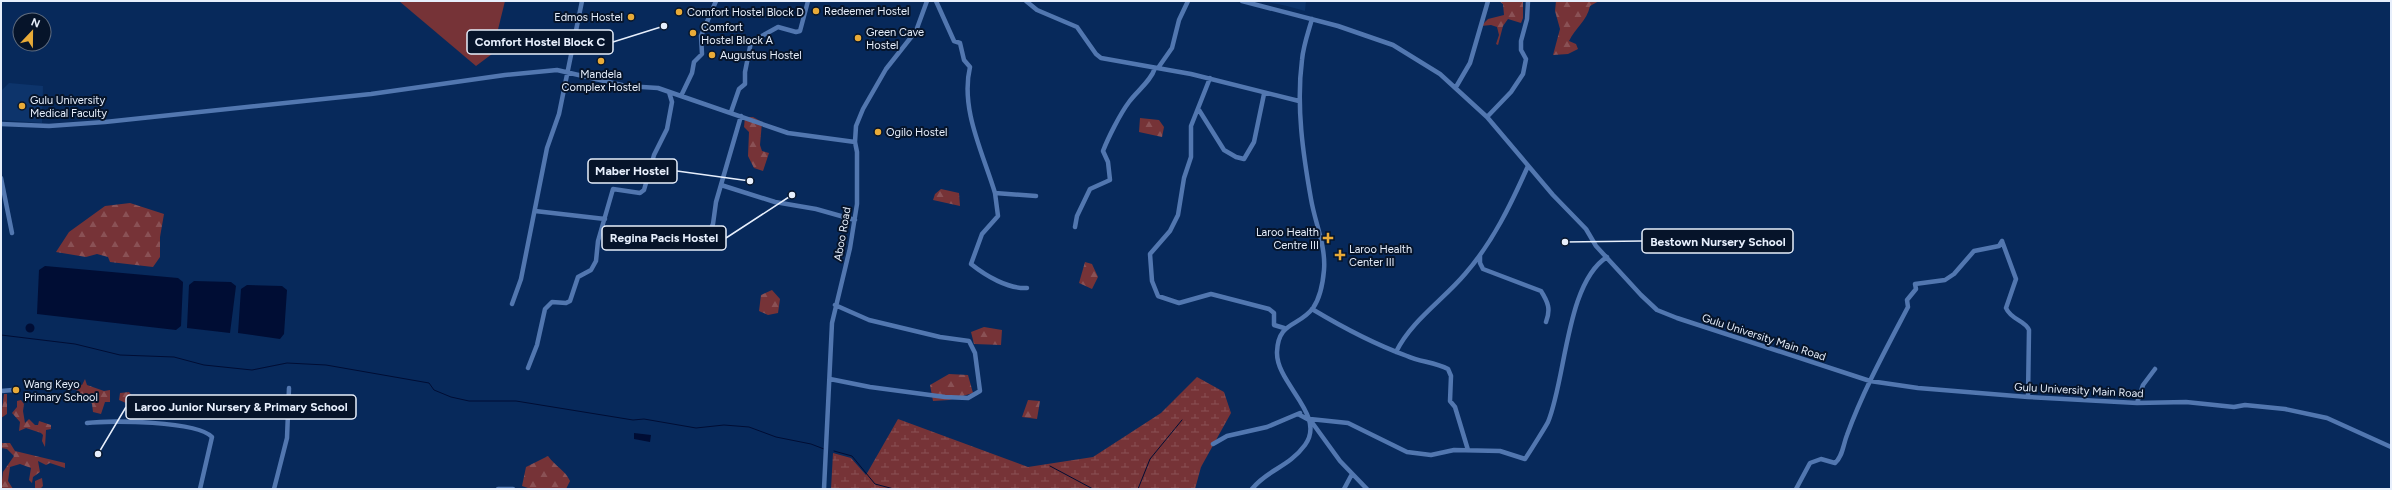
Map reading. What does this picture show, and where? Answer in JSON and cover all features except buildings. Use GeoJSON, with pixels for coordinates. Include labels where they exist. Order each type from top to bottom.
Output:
{"type":"FeatureCollection","features":[{"type":"Feature","properties":{"kind":"street"},"geometry":{"type":"LineString","coordinates":[[512,304],[522,279],[547,148],[559,114],[566,71],[582,1]]}},
{"type":"Feature","properties":{"kind":"street"},"geometry":{"type":"LineString","coordinates":[[681,96],[692,73],[694,62],[702,54],[701,36],[716,1]]}},
{"type":"Feature","properties":{"kind":"street"},"geometry":{"type":"LineString","coordinates":[[730,112],[739,89],[745,84],[745,72],[751,42],[778,27],[796,32],[800,31],[808,1]]}},
{"type":"Feature","properties":{"kind":"street","name":"Aboo Road"},"geometry":{"type":"LineString","coordinates":[[824,489],[832,323],[855,220],[857,152],[855,142],[856,126],[863,109],[886,69],[916,31],[927,1]]}},
{"type":"Feature","properties":{"kind":"street"},"geometry":{"type":"LineString","coordinates":[[936,1],[954,40],[960,43],[964,60],[970,66],[968,82],[968,109],[995,193],[998,216],[982,234],[972,264],[990,277],[1014,286],[1028,288]]}},
{"type":"Feature","properties":{"kind":"street"},"geometry":{"type":"LineString","coordinates":[[1026,1],[1037,10],[1077,27],[1098,56],[1210,78],[1264,94],[1299,101]]}},
{"type":"Feature","properties":{"kind":"street"},"geometry":{"type":"LineString","coordinates":[[1075,227],[1077,216],[1090,189],[1110,180],[1108,162],[1103,152],[1107,142],[1126,107],[1152,76],[1156,68],[1172,48],[1179,20],[1188,1]]}},
{"type":"Feature","properties":{"kind":"street","name":"Gulu University Main Road"},"geometry":{"type":"LineString","coordinates":[[1242,1],[1255,3],[1338,26],[1393,45],[1423,62],[1456,87],[1487,117],[1528,166],[1586,229],[1596,246],[1645,300],[1665,314],[1870,381],[1918,388],[2028,397],[2137,403],[2186,402],[2234,407],[2245,405],[2285,409],[2327,418],[2391,447]]}},
{"type":"Feature","properties":{"kind":"street"},"geometry":{"type":"LineString","coordinates":[[1456,87],[1470,63],[1488,1]]}},
{"type":"Feature","properties":{"kind":"street"},"geometry":{"type":"LineString","coordinates":[[1487,117],[1510,92],[1523,74],[1526,59],[1522,50],[1521,41],[1527,19],[1528,1]]}},
{"type":"Feature","properties":{"kind":"street"},"geometry":{"type":"LineString","coordinates":[[1312,19],[1302,59],[1299,101],[1308,180],[1323,245],[1324,268],[1322,283],[1312,309],[1284,328],[1278,347],[1278,359],[1310,420],[1319,429],[1340,461],[1367,489]]}},
{"type":"Feature","properties":{"kind":"street"},"geometry":{"type":"LineString","coordinates":[[1,124],[49,126],[105,122],[371,94],[511,75],[566,71],[626,86],[658,88],[788,133],[855,142]]}},
{"type":"Feature","properties":{"kind":"street"},"geometry":{"type":"LineString","coordinates":[[1210,78],[1191,126],[1191,157],[1184,178],[1178,215],[1170,231],[1150,254],[1152,281],[1156,294],[1159,297],[1177,303],[1211,294],[1269,309],[1274,313],[1274,325],[1284,328]]}},
{"type":"Feature","properties":{"kind":"street"},"geometry":{"type":"LineString","coordinates":[[528,368],[537,345],[545,309],[552,302],[566,304],[570,301],[578,277],[592,268],[598,256],[598,241],[613,189],[640,193],[644,190],[654,155],[667,129],[672,102],[669,92]]}},
{"type":"Feature","properties":{"kind":"street"},"geometry":{"type":"LineString","coordinates":[[1198,110],[1224,150],[1236,157],[1244,159],[1254,142],[1264,94]]}},
{"type":"Feature","properties":{"kind":"street"},"geometry":{"type":"LineString","coordinates":[[651,230],[698,239],[705,238],[713,224],[721,185],[741,116]]}},
{"type":"Feature","properties":{"kind":"street"},"geometry":{"type":"LineString","coordinates":[[1396,352],[1410,331],[1466,274],[1480,256],[1510,207],[1528,166]]}},
{"type":"Feature","properties":{"kind":"street"},"geometry":{"type":"LineString","coordinates":[[1,178],[12,233]]}},
{"type":"Feature","properties":{"kind":"street"},"geometry":{"type":"LineString","coordinates":[[721,185],[775,202],[823,210],[855,220]]}},
{"type":"Feature","properties":{"kind":"street"},"geometry":{"type":"LineString","coordinates":[[995,193],[1036,196]]}},
{"type":"Feature","properties":{"kind":"street"},"geometry":{"type":"LineString","coordinates":[[535,211],[605,219]]}},
{"type":"Feature","properties":{"kind":"street"},"geometry":{"type":"LineString","coordinates":[[1796,489],[1810,463],[1821,459],[1835,463],[1839,458],[1870,381],[1908,307],[1907,300],[1916,289],[1915,284],[1945,280],[1954,274],[1970,253],[1978,249],[1999,246],[2002,241],[2016,279],[2006,308],[2013,318],[2028,327],[2029,330],[2028,397]]}},
{"type":"Feature","properties":{"kind":"street"},"geometry":{"type":"LineString","coordinates":[[1480,256],[1480,263],[1483,269],[1541,291],[1546,296],[1550,312],[1546,322]]}},
{"type":"Feature","properties":{"kind":"street"},"geometry":{"type":"LineString","coordinates":[[1298,414],[1310,420],[1328,420],[1348,423],[1407,452],[1431,454],[1468,450],[1500,451],[1521,459],[1526,457],[1548,422],[1581,292],[1598,263],[1607,257]]}},
{"type":"Feature","properties":{"kind":"street"},"geometry":{"type":"LineString","coordinates":[[830,379],[870,387],[968,398],[980,392],[975,353],[969,341],[940,337],[869,320],[835,305]]}},
{"type":"Feature","properties":{"kind":"street"},"geometry":{"type":"LineString","coordinates":[[1312,309],[1360,336],[1396,352],[1412,358],[1430,362],[1450,371],[1452,376],[1450,401],[1455,406],[1468,450]]}},
{"type":"Feature","properties":{"kind":"street"},"geometry":{"type":"LineString","coordinates":[[2137,403],[2143,385],[2155,369]]}},
{"type":"Feature","properties":{"kind":"street"},"geometry":{"type":"LineString","coordinates":[[274,489],[287,438],[289,388]]}},
{"type":"Feature","properties":{"kind":"street"},"geometry":{"type":"LineString","coordinates":[[1,391],[13,390]]}},
{"type":"Feature","properties":{"kind":"street"},"geometry":{"type":"LineString","coordinates":[[1213,444],[1227,436],[1267,427],[1304,411]]}},
{"type":"Feature","properties":{"kind":"street"},"geometry":{"type":"LineString","coordinates":[[1252,489],[1263,477],[1295,458],[1309,440],[1310,420]]}},
{"type":"Feature","properties":{"kind":"street"},"geometry":{"type":"LineString","coordinates":[[1319,429],[1328,420]]}},
{"type":"Feature","properties":{"kind":"street"},"geometry":{"type":"LineString","coordinates":[[87,424],[103,421],[147,423],[202,430],[212,437],[200,489]]}},
{"type":"Feature","properties":{"kind":"street"},"geometry":{"type":"LineString","coordinates":[[1344,489],[1352,474]]}},
{"type":"Feature","properties":{"kind":"street"},"geometry":{"type":"LineString","coordinates":[[498,489],[513,489]]}},
{"type":"Feature","properties":{"kind":"shaded area"},"geometry":{"type":"Polygon","coordinates":[[[1263,1],[1306,1],[1305,11],[1287,6],[1263,1]]]}},
{"type":"Feature","properties":{"kind":"shaded area","name":"Gulu University Medical Faculty"},"geometry":{"type":"Polygon","coordinates":[[[9,83],[43,86],[42,123],[1,120],[1,91],[9,83]]]}},
{"type":"Feature","properties":{"kind":"shaded area"},"geometry":{"type":"Polygon","coordinates":[[[45,266],[178,278],[183,282],[181,326],[176,330],[37,314],[39,270],[45,266]]]}},
{"type":"Feature","properties":{"kind":"shaded area"},"geometry":{"type":"Polygon","coordinates":[[[194,281],[231,282],[236,286],[230,333],[187,328],[189,285],[194,281]]]}},
{"type":"Feature","properties":{"kind":"shaded area"},"geometry":{"type":"Polygon","coordinates":[[[247,285],[282,286],[287,290],[284,334],[280,339],[238,333],[241,289],[247,285]]]}},
{"type":"Feature","properties":{"kind":"shaded area"},"geometry":{"type":"Polygon","coordinates":[[[30,323],[35,328],[30,333],[25,328],[30,323]]]}},
{"type":"Feature","properties":{"kind":"shaded area"},"geometry":{"type":"Polygon","coordinates":[[[634,433],[651,435],[650,442],[634,439],[634,433]]]}},
{"type":"Feature","properties":{"kind":"green space"},"geometry":{"type":"Polygon","coordinates":[[[399,1],[505,1],[492,54],[476,66],[399,1]]]}},
{"type":"Feature","properties":{"kind":"green space"},"geometry":{"type":"Polygon","coordinates":[[[1499,1],[1523,1],[1523,18],[1521,23],[1508,19],[1503,26],[1498,45],[1496,44],[1499,35],[1497,27],[1491,25],[1481,26],[1488,19],[1504,15],[1503,4],[1499,1]]]}},
{"type":"Feature","properties":{"kind":"green space"},"geometry":{"type":"Polygon","coordinates":[[[1556,1],[1599,1],[1590,6],[1584,20],[1569,41],[1576,44],[1578,49],[1568,54],[1553,55],[1560,29],[1555,11],[1556,1]]]}},
{"type":"Feature","properties":{"kind":"green space"},"geometry":{"type":"Polygon","coordinates":[[[745,117],[753,117],[762,122],[760,145],[762,151],[769,153],[763,171],[754,168],[748,156],[749,132],[744,127],[745,117]]]}},
{"type":"Feature","properties":{"kind":"green space"},"geometry":{"type":"Polygon","coordinates":[[[1140,118],[1159,120],[1164,127],[1162,137],[1139,132],[1140,118]]]}},
{"type":"Feature","properties":{"kind":"green space"},"geometry":{"type":"Polygon","coordinates":[[[941,189],[959,193],[960,206],[933,200],[935,194],[941,189]]]}},
{"type":"Feature","properties":{"kind":"green space"},"geometry":{"type":"Polygon","coordinates":[[[130,203],[164,214],[160,237],[160,257],[153,267],[110,262],[108,257],[97,254],[86,257],[56,252],[69,232],[105,206],[130,203]]]}},
{"type":"Feature","properties":{"kind":"green space"},"geometry":{"type":"Polygon","coordinates":[[[1085,262],[1092,264],[1098,277],[1092,289],[1079,283],[1085,262]]]}},
{"type":"Feature","properties":{"kind":"green space"},"geometry":{"type":"Polygon","coordinates":[[[772,290],[780,299],[778,313],[768,315],[759,311],[761,295],[772,290]]]}},
{"type":"Feature","properties":{"kind":"green space"},"geometry":{"type":"Polygon","coordinates":[[[984,327],[1002,330],[1001,345],[974,344],[971,332],[984,327]]]}},
{"type":"Feature","properties":{"kind":"green space"},"geometry":{"type":"Polygon","coordinates":[[[949,374],[968,375],[973,393],[949,400],[933,401],[930,385],[949,374]]]}},
{"type":"Feature","properties":{"kind":"green space"},"geometry":{"type":"Polygon","coordinates":[[[1197,377],[1224,392],[1231,413],[1201,467],[1195,489],[831,489],[833,453],[851,458],[866,475],[898,419],[1028,467],[1093,457],[1161,413],[1197,377]]]}},
{"type":"Feature","properties":{"kind":"green space"},"geometry":{"type":"Polygon","coordinates":[[[85,379],[87,385],[104,391],[110,390],[110,402],[105,402],[101,414],[93,412],[92,404],[89,399],[78,402],[77,394],[79,391],[72,389],[66,383],[69,380],[82,385],[85,379]]]}},
{"type":"Feature","properties":{"kind":"green space"},"geometry":{"type":"Polygon","coordinates":[[[129,392],[133,397],[132,399],[127,400],[126,403],[119,400],[120,393],[129,392]]]}},
{"type":"Feature","properties":{"kind":"green space"},"geometry":{"type":"Polygon","coordinates":[[[4,394],[7,394],[7,414],[1,418],[4,394]]]}},
{"type":"Feature","properties":{"kind":"green space"},"geometry":{"type":"Polygon","coordinates":[[[21,400],[24,404],[23,411],[25,423],[29,419],[35,425],[38,425],[39,421],[51,425],[51,429],[46,430],[45,447],[42,441],[43,435],[41,433],[26,428],[19,431],[20,422],[12,413],[17,407],[17,401],[21,400]]]}},
{"type":"Feature","properties":{"kind":"green space"},"geometry":{"type":"Polygon","coordinates":[[[1028,400],[1040,401],[1037,419],[1022,417],[1028,400]]]}},
{"type":"Feature","properties":{"kind":"green space"},"geometry":{"type":"Polygon","coordinates":[[[1,443],[10,443],[15,451],[65,463],[65,468],[50,463],[46,465],[38,461],[40,472],[33,477],[32,483],[29,480],[31,468],[20,464],[10,467],[8,481],[13,489],[1,489],[3,472],[14,456],[7,449],[1,448],[1,443]]]}},
{"type":"Feature","properties":{"kind":"green space"},"geometry":{"type":"Polygon","coordinates":[[[548,456],[570,481],[566,489],[531,489],[522,486],[526,467],[548,456]]]}},
{"type":"Feature","properties":{"kind":"green space"},"geometry":{"type":"Polygon","coordinates":[[[42,478],[43,486],[40,489],[35,489],[35,481],[42,478]]]}},
{"type":"Feature","properties":{"kind":"waterway"},"geometry":{"type":"LineString","coordinates":[[1,335],[75,344],[120,355],[174,357],[204,365],[252,370],[287,363],[326,365],[429,383],[434,390],[451,397],[469,401],[516,401],[633,420],[644,419],[696,428],[724,425],[749,427],[776,437],[811,444],[824,449]]}},
{"type":"Feature","properties":{"kind":"waterway"},"geometry":{"type":"LineString","coordinates":[[1138,489],[1150,459],[1182,420]]}},
{"type":"Feature","properties":{"kind":"waterway"},"geometry":{"type":"LineString","coordinates":[[834,451],[852,456],[875,484],[894,489]]}},
{"type":"Feature","properties":{"kind":"waterway"},"geometry":{"type":"LineString","coordinates":[[1050,466],[1093,489]]}},
{"type":"Feature","properties":{"kind":"place","name":"Redeemer Hostel"},"geometry":{"type":"Point","coordinates":[816,11]}},
{"type":"Feature","properties":{"kind":"place","name":"Comfort Hostel Block D"},"geometry":{"type":"Point","coordinates":[679,12]}},
{"type":"Feature","properties":{"kind":"place","name":"Edmos Hostel"},"geometry":{"type":"Point","coordinates":[631,17]}},
{"type":"Feature","properties":{"kind":"place","name":"Comfort Hostel Block C"},"geometry":{"type":"Point","coordinates":[664,26]}},
{"type":"Feature","properties":{"kind":"place","name":"Comfort Hostel Block A"},"geometry":{"type":"Point","coordinates":[693,33]}},
{"type":"Feature","properties":{"kind":"place","name":"Green Cave Hostel"},"geometry":{"type":"Point","coordinates":[858,38]}},
{"type":"Feature","properties":{"kind":"place","name":"Augustus Hostel"},"geometry":{"type":"Point","coordinates":[712,55]}},
{"type":"Feature","properties":{"kind":"place","name":"Mandela Complex Hostel"},"geometry":{"type":"Point","coordinates":[601,61]}},
{"type":"Feature","properties":{"kind":"place","name":"Gulu University Medical Faculty"},"geometry":{"type":"Point","coordinates":[22,106]}},
{"type":"Feature","properties":{"kind":"place","name":"Ogilo Hostel"},"geometry":{"type":"Point","coordinates":[878,132]}},
{"type":"Feature","properties":{"kind":"place","name":"Maber Hostel"},"geometry":{"type":"Point","coordinates":[750,181]}},
{"type":"Feature","properties":{"kind":"place","name":"Regina Pacis Hostel"},"geometry":{"type":"Point","coordinates":[792,195]}},
{"type":"Feature","properties":{"kind":"place","name":"Laroo Health Centre III"},"geometry":{"type":"Point","coordinates":[1328,238]}},
{"type":"Feature","properties":{"kind":"place","name":"Bestown Nursery School"},"geometry":{"type":"Point","coordinates":[1565,242]}},
{"type":"Feature","properties":{"kind":"place","name":"Laroo Health Center III"},"geometry":{"type":"Point","coordinates":[1340,255]}},
{"type":"Feature","properties":{"kind":"place","name":"Wang Keyo Primary School"},"geometry":{"type":"Point","coordinates":[16,390]}},
{"type":"Feature","properties":{"kind":"place","name":"Laroo Junior Nursery & Primary School"},"geometry":{"type":"Point","coordinates":[98,454]}}]}
